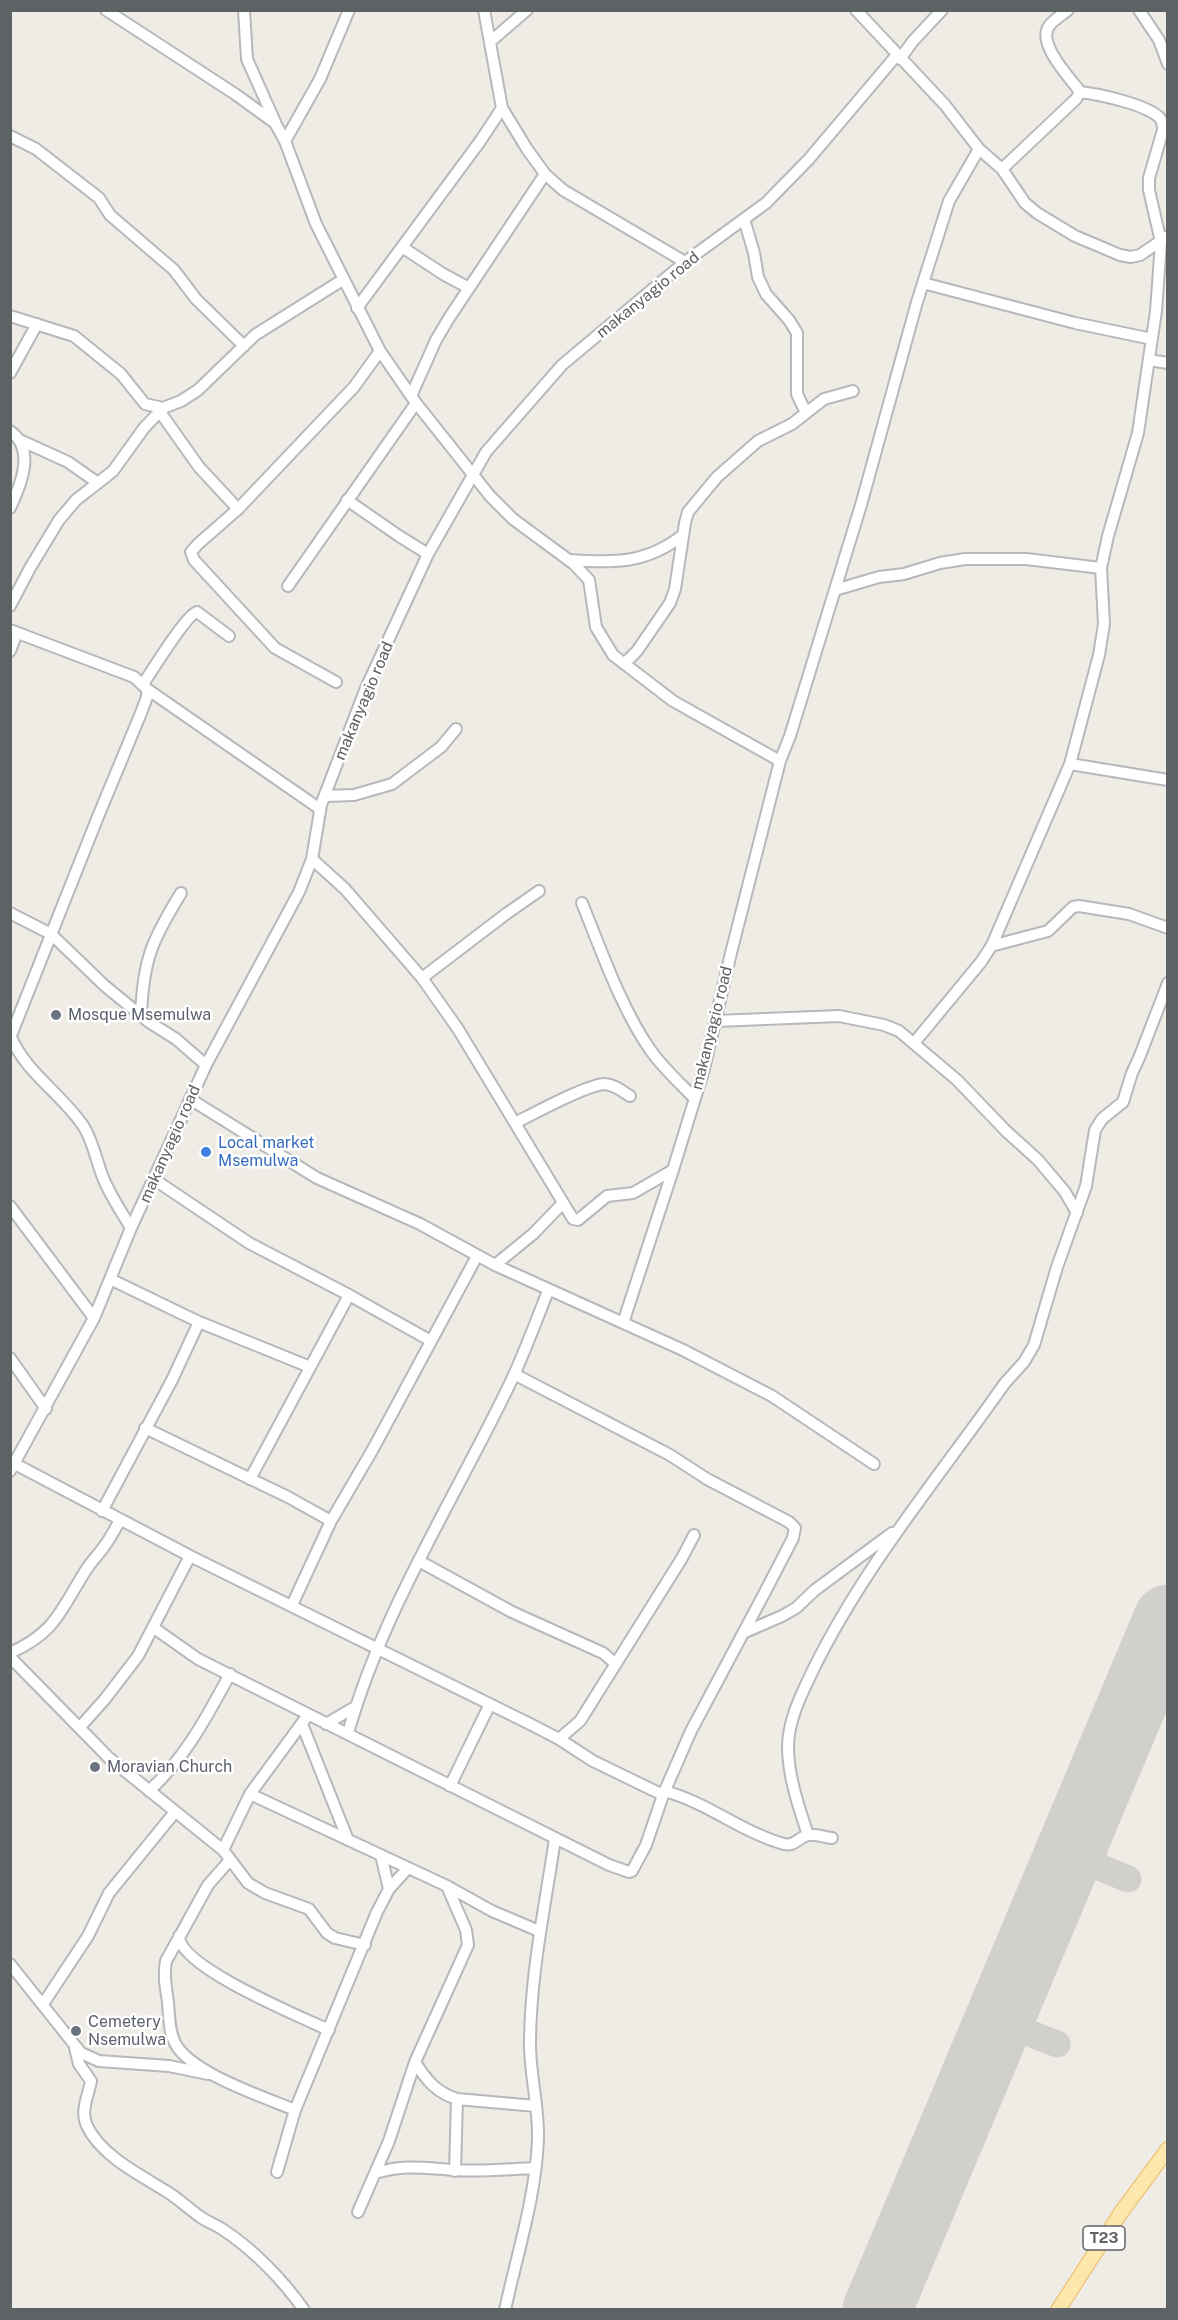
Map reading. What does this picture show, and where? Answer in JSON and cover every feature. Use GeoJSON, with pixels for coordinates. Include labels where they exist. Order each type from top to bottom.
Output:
{"type":"FeatureCollection","features":[{"type":"Feature","properties":{"kind":"main road","name":"T23"},"geometry":{"type":"LineString","coordinates":[[1058,2310],[1122,2211],[1167,2149]]}},
{"type":"Feature","properties":{"kind":"street"},"geometry":{"type":"LineString","coordinates":[[106,10],[235,94],[275,123]]}},
{"type":"Feature","properties":{"kind":"street"},"geometry":{"type":"LineString","coordinates":[[244,10],[247,59],[285,141],[315,224],[380,351],[413,399],[473,475],[513,519],[569,560],[589,580],[596,627],[608,649],[673,701],[780,761]]}},
{"type":"Feature","properties":{"kind":"street"},"geometry":{"type":"LineString","coordinates":[[285,141],[320,79],[349,10]]}},
{"type":"Feature","properties":{"kind":"street"},"geometry":{"type":"LineString","coordinates":[[484,10],[502,108],[526,149],[545,174],[563,190],[685,262]]}},
{"type":"Feature","properties":{"kind":"street"},"geometry":{"type":"LineString","coordinates":[[491,41],[527,10]]}},
{"type":"Feature","properties":{"kind":"street"},"geometry":{"type":"LineString","coordinates":[[856,10],[898,58],[945,105],[979,149],[1002,169],[1031,208],[1075,236],[1120,255],[1131,257],[1140,255],[1164,239]]}},
{"type":"Feature","properties":{"kind":"street","name":"makanyagio road"},"geometry":{"type":"LineString","coordinates":[[13,1467],[94,1318],[131,1228],[206,1065],[299,892],[312,859],[320,809],[366,688],[428,554],[486,452],[562,366],[685,262],[766,203],[809,159],[942,10]]}},
{"type":"Feature","properties":{"kind":"street"},"geometry":{"type":"LineString","coordinates":[[1068,10],[1050,24],[1045,35],[1053,55],[1079,92]]}},
{"type":"Feature","properties":{"kind":"street"},"geometry":{"type":"LineString","coordinates":[[1146,13],[1167,64]]}},
{"type":"Feature","properties":{"kind":"street"},"geometry":{"type":"LineString","coordinates":[[1002,169],[1076,99],[1079,92]]}},
{"type":"Feature","properties":{"kind":"street"},"geometry":{"type":"LineString","coordinates":[[914,1043],[981,962],[991,946],[1070,764],[1099,655],[1104,624],[1101,568],[1138,433],[1164,239],[1149,190],[1149,178],[1163,123],[1158,116],[1104,94],[1079,92]]}},
{"type":"Feature","properties":{"kind":"street"},"geometry":{"type":"LineString","coordinates":[[357,308],[502,108]]}},
{"type":"Feature","properties":{"kind":"street"},"geometry":{"type":"LineString","coordinates":[[10,136],[36,149],[99,198],[110,215],[174,270],[196,299],[244,346]]}},
{"type":"Feature","properties":{"kind":"street","name":"makanyagio road"},"geometry":{"type":"LineString","coordinates":[[623,1323],[695,1099],[780,761],[790,736],[835,590],[923,283],[949,201],[979,149]]}},
{"type":"Feature","properties":{"kind":"street"},"geometry":{"type":"LineString","coordinates":[[288,586],[413,399],[436,340],[545,174]]}},
{"type":"Feature","properties":{"kind":"street"},"geometry":{"type":"LineString","coordinates":[[744,219],[758,277],[766,294],[789,320],[797,333],[797,394],[806,413]]}},
{"type":"Feature","properties":{"kind":"street"},"geometry":{"type":"LineString","coordinates":[[402,247],[469,288]]}},
{"type":"Feature","properties":{"kind":"street"},"geometry":{"type":"LineString","coordinates":[[10,606],[40,550],[60,520],[76,500],[122,462],[144,428],[161,410],[198,390],[269,324],[344,279]]}},
{"type":"Feature","properties":{"kind":"street"},"geometry":{"type":"LineString","coordinates":[[923,283],[1076,323],[1152,339]]}},
{"type":"Feature","properties":{"kind":"street"},"geometry":{"type":"LineString","coordinates":[[10,316],[74,336],[121,374],[145,404],[161,410],[200,467],[238,509]]}},
{"type":"Feature","properties":{"kind":"street"},"geometry":{"type":"LineString","coordinates":[[10,373],[37,324]]}},
{"type":"Feature","properties":{"kind":"street"},"geometry":{"type":"LineString","coordinates":[[336,682],[275,648],[191,554],[194,548],[238,509],[354,387],[380,351]]}},
{"type":"Feature","properties":{"kind":"street"},"geometry":{"type":"LineString","coordinates":[[1149,360],[1167,363]]}},
{"type":"Feature","properties":{"kind":"street"},"geometry":{"type":"LineString","coordinates":[[624,664],[637,651],[670,603],[675,589],[688,512],[717,477],[758,441],[792,424],[824,399],[853,391]]}},
{"type":"Feature","properties":{"kind":"street"},"geometry":{"type":"LineString","coordinates":[[10,431],[22,441],[68,462],[98,483]]}},
{"type":"Feature","properties":{"kind":"street"},"geometry":{"type":"LineString","coordinates":[[10,508],[22,476],[25,457],[22,441]]}},
{"type":"Feature","properties":{"kind":"street"},"geometry":{"type":"LineString","coordinates":[[347,500],[428,554]]}},
{"type":"Feature","properties":{"kind":"street"},"geometry":{"type":"LineString","coordinates":[[569,560],[606,562],[653,555],[683,535]]}},
{"type":"Feature","properties":{"kind":"street"},"geometry":{"type":"LineString","coordinates":[[835,590],[879,577],[904,574],[940,563],[965,559],[1026,559],[1101,568]]}},
{"type":"Feature","properties":{"kind":"street"},"geometry":{"type":"LineString","coordinates":[[131,1228],[110,1195],[84,1128],[51,1088],[23,1060],[11,1038],[141,714],[147,697],[145,687],[183,624],[193,613],[197,612],[206,616],[229,636]]}},
{"type":"Feature","properties":{"kind":"street"},"geometry":{"type":"LineString","coordinates":[[10,651],[14,631],[134,677],[320,809]]}},
{"type":"Feature","properties":{"kind":"street"},"geometry":{"type":"LineString","coordinates":[[325,795],[354,795],[392,783],[441,747],[456,729]]}},
{"type":"Feature","properties":{"kind":"street"},"geometry":{"type":"LineString","coordinates":[[1070,764],[1167,780]]}},
{"type":"Feature","properties":{"kind":"street"},"geometry":{"type":"LineString","coordinates":[[312,859],[345,889],[422,978],[458,1029],[573,1219],[578,1220],[608,1196],[633,1193],[674,1170]]}},
{"type":"Feature","properties":{"kind":"street"},"geometry":{"type":"LineString","coordinates":[[422,978],[538,891]]}},
{"type":"Feature","properties":{"kind":"street"},"geometry":{"type":"LineString","coordinates":[[141,1016],[144,974],[150,949],[181,893]]}},
{"type":"Feature","properties":{"kind":"street"},"geometry":{"type":"LineString","coordinates":[[582,903],[618,991],[649,1049],[695,1099]]}},
{"type":"Feature","properties":{"kind":"street"},"geometry":{"type":"LineString","coordinates":[[991,946],[1048,931],[1073,907],[1079,906],[1129,914],[1167,928]]}},
{"type":"Feature","properties":{"kind":"street"},"geometry":{"type":"LineString","coordinates":[[10,913],[51,934],[105,986],[141,1016],[176,1039],[206,1065]]}},
{"type":"Feature","properties":{"kind":"street"},"geometry":{"type":"LineString","coordinates":[[808,1835],[791,1771],[788,1746],[793,1719],[804,1689],[830,1635],[899,1527],[1005,1383],[1024,1362],[1034,1345],[1057,1267],[1086,1186],[1095,1130],[1102,1119],[1123,1102],[1131,1073],[1139,1058],[1167,983]]}},
{"type":"Feature","properties":{"kind":"street"},"geometry":{"type":"LineString","coordinates":[[716,1021],[839,1016],[884,1025],[899,1031],[957,1080],[1006,1131],[1038,1160],[1065,1192],[1077,1213]]}},
{"type":"Feature","properties":{"kind":"street"},"geometry":{"type":"LineString","coordinates":[[515,1123],[587,1088],[602,1084],[616,1087],[630,1096]]}},
{"type":"Feature","properties":{"kind":"street"},"geometry":{"type":"LineString","coordinates":[[190,1099],[317,1178],[420,1224],[477,1256],[548,1291],[683,1350],[772,1396],[874,1464]]}},
{"type":"Feature","properties":{"kind":"street"},"geometry":{"type":"LineString","coordinates":[[155,1180],[249,1243],[431,1341]]}},
{"type":"Feature","properties":{"kind":"street"},"geometry":{"type":"LineString","coordinates":[[495,1265],[532,1234],[562,1204]]}},
{"type":"Feature","properties":{"kind":"street"},"geometry":{"type":"LineString","coordinates":[[10,1206],[94,1318]]}},
{"type":"Feature","properties":{"kind":"street"},"geometry":{"type":"LineString","coordinates":[[292,1605],[331,1521],[373,1449],[477,1256]]}},
{"type":"Feature","properties":{"kind":"street"},"geometry":{"type":"LineString","coordinates":[[110,1279],[199,1322],[310,1367]]}},
{"type":"Feature","properties":{"kind":"street"},"geometry":{"type":"LineString","coordinates":[[348,1733],[355,1707],[377,1649],[514,1374],[548,1291]]}},
{"type":"Feature","properties":{"kind":"street"},"geometry":{"type":"LineString","coordinates":[[250,1479],[349,1295]]}},
{"type":"Feature","properties":{"kind":"street"},"geometry":{"type":"LineString","coordinates":[[102,1511],[172,1380],[199,1322]]}},
{"type":"Feature","properties":{"kind":"street"},"geometry":{"type":"LineString","coordinates":[[10,1358],[46,1409]]}},
{"type":"Feature","properties":{"kind":"street"},"geometry":{"type":"LineString","coordinates":[[154,1628],[198,1659],[230,1674],[305,1720],[326,1724],[348,1733],[555,1839],[629,1872],[636,1866],[646,1845],[664,1793],[695,1723],[793,1538],[795,1528],[789,1522],[707,1479],[670,1455],[514,1374]]}},
{"type":"Feature","properties":{"kind":"street"},"geometry":{"type":"LineString","coordinates":[[145,1428],[288,1497],[331,1521]]}},
{"type":"Feature","properties":{"kind":"street"},"geometry":{"type":"LineString","coordinates":[[13,1467],[490,1704],[559,1739],[593,1761],[664,1793],[694,1800],[760,1836],[785,1845],[792,1845],[808,1835],[832,1839]]}},
{"type":"Feature","properties":{"kind":"street"},"geometry":{"type":"LineString","coordinates":[[120,1520],[82,1576],[63,1612],[45,1631],[10,1655],[110,1758],[211,1839],[223,1850],[241,1876],[255,1888],[309,1909],[331,1936],[344,1942],[365,1945]]}},
{"type":"Feature","properties":{"kind":"street"},"geometry":{"type":"LineString","coordinates":[[744,1632],[782,1617],[796,1608],[815,1590],[899,1527]]}},
{"type":"Feature","properties":{"kind":"street"},"geometry":{"type":"LineString","coordinates":[[559,1739],[580,1721],[694,1535]]}},
{"type":"Feature","properties":{"kind":"street"},"geometry":{"type":"LineString","coordinates":[[80,1727],[123,1677],[154,1628],[190,1556]]}},
{"type":"Feature","properties":{"kind":"street"},"geometry":{"type":"LineString","coordinates":[[419,1561],[512,1612],[603,1653],[616,1664]]}},
{"type":"Feature","properties":{"kind":"street"},"geometry":{"type":"LineString","coordinates":[[149,1791],[163,1779],[194,1740],[230,1674]]}},
{"type":"Feature","properties":{"kind":"street"},"geometry":{"type":"LineString","coordinates":[[450,1786],[490,1704]]}},
{"type":"Feature","properties":{"kind":"street"},"geometry":{"type":"LineString","coordinates":[[326,1724],[355,1707]]}},
{"type":"Feature","properties":{"kind":"street"},"geometry":{"type":"LineString","coordinates":[[223,1850],[250,1794],[305,1720]]}},
{"type":"Feature","properties":{"kind":"street"},"geometry":{"type":"LineString","coordinates":[[305,1720],[348,1840]]}},
{"type":"Feature","properties":{"kind":"street"},"geometry":{"type":"LineString","coordinates":[[250,1794],[447,1886],[492,1911],[539,1931]]}},
{"type":"Feature","properties":{"kind":"street"},"geometry":{"type":"LineString","coordinates":[[43,2004],[88,1936],[109,1893],[175,1812]]}},
{"type":"Feature","properties":{"kind":"street"},"geometry":{"type":"LineString","coordinates":[[211,1839],[233,1830]]}},
{"type":"Feature","properties":{"kind":"street"},"geometry":{"type":"LineString","coordinates":[[506,2310],[525,2224],[538,2138],[529,2041],[539,1931],[555,1839]]}},
{"type":"Feature","properties":{"kind":"street"},"geometry":{"type":"LineString","coordinates":[[381,1855],[389,1889]]}},
{"type":"Feature","properties":{"kind":"street"},"geometry":{"type":"LineString","coordinates":[[212,2075],[179,2050],[174,2042],[165,1966],[208,1885],[230,1860]]}},
{"type":"Feature","properties":{"kind":"street"},"geometry":{"type":"LineString","coordinates":[[277,2172],[295,2110],[377,1912],[389,1889],[408,1868]]}},
{"type":"Feature","properties":{"kind":"street"},"geometry":{"type":"LineString","coordinates":[[358,2212],[389,2141],[415,2062],[468,1945],[466,1930],[447,1886]]}},
{"type":"Feature","properties":{"kind":"street"},"geometry":{"type":"LineString","coordinates":[[179,1936],[182,1946],[213,1973],[329,2030]]}},
{"type":"Feature","properties":{"kind":"street"},"geometry":{"type":"LineString","coordinates":[[10,1964],[75,2048],[79,2064],[91,2081],[84,2118],[94,2138],[131,2169],[202,2218],[222,2229],[266,2267],[304,2310]]}},
{"type":"Feature","properties":{"kind":"street"},"geometry":{"type":"LineString","coordinates":[[75,2048],[99,2061],[169,2066],[212,2075],[295,2110]]}},
{"type":"Feature","properties":{"kind":"street"},"geometry":{"type":"LineString","coordinates":[[415,2062],[434,2087],[447,2097],[536,2106]]}},
{"type":"Feature","properties":{"kind":"street"},"geometry":{"type":"LineString","coordinates":[[455,2170],[457,2099]]}},
{"type":"Feature","properties":{"kind":"street"},"geometry":{"type":"LineString","coordinates":[[375,2173],[394,2167],[411,2166],[455,2170],[534,2168]]}},
{"type":"Feature","properties":{"kind":"taxiway"},"geometry":{"type":"LineString","coordinates":[[1068,1854],[1128,1879]]}},
{"type":"Feature","properties":{"kind":"taxiway"},"geometry":{"type":"LineString","coordinates":[[998,2021],[1057,2044]]}},
{"type":"Feature","properties":{"kind":"runway"},"geometry":{"type":"LineString","coordinates":[[877,2310],[1168,1619]]}},
{"type":"Feature","properties":{"kind":"place","name":"Mosque Msemulwa"},"geometry":{"type":"Point","coordinates":[56,1015]}},
{"type":"Feature","properties":{"kind":"place","name":"Local market Msemulwa"},"geometry":{"type":"Point","coordinates":[206,1152]}},
{"type":"Feature","properties":{"kind":"place","name":"Moravian Church"},"geometry":{"type":"Point","coordinates":[95,1767]}},
{"type":"Feature","properties":{"kind":"place","name":"Cemetery Nsemulwa"},"geometry":{"type":"Point","coordinates":[76,2031]}}]}
